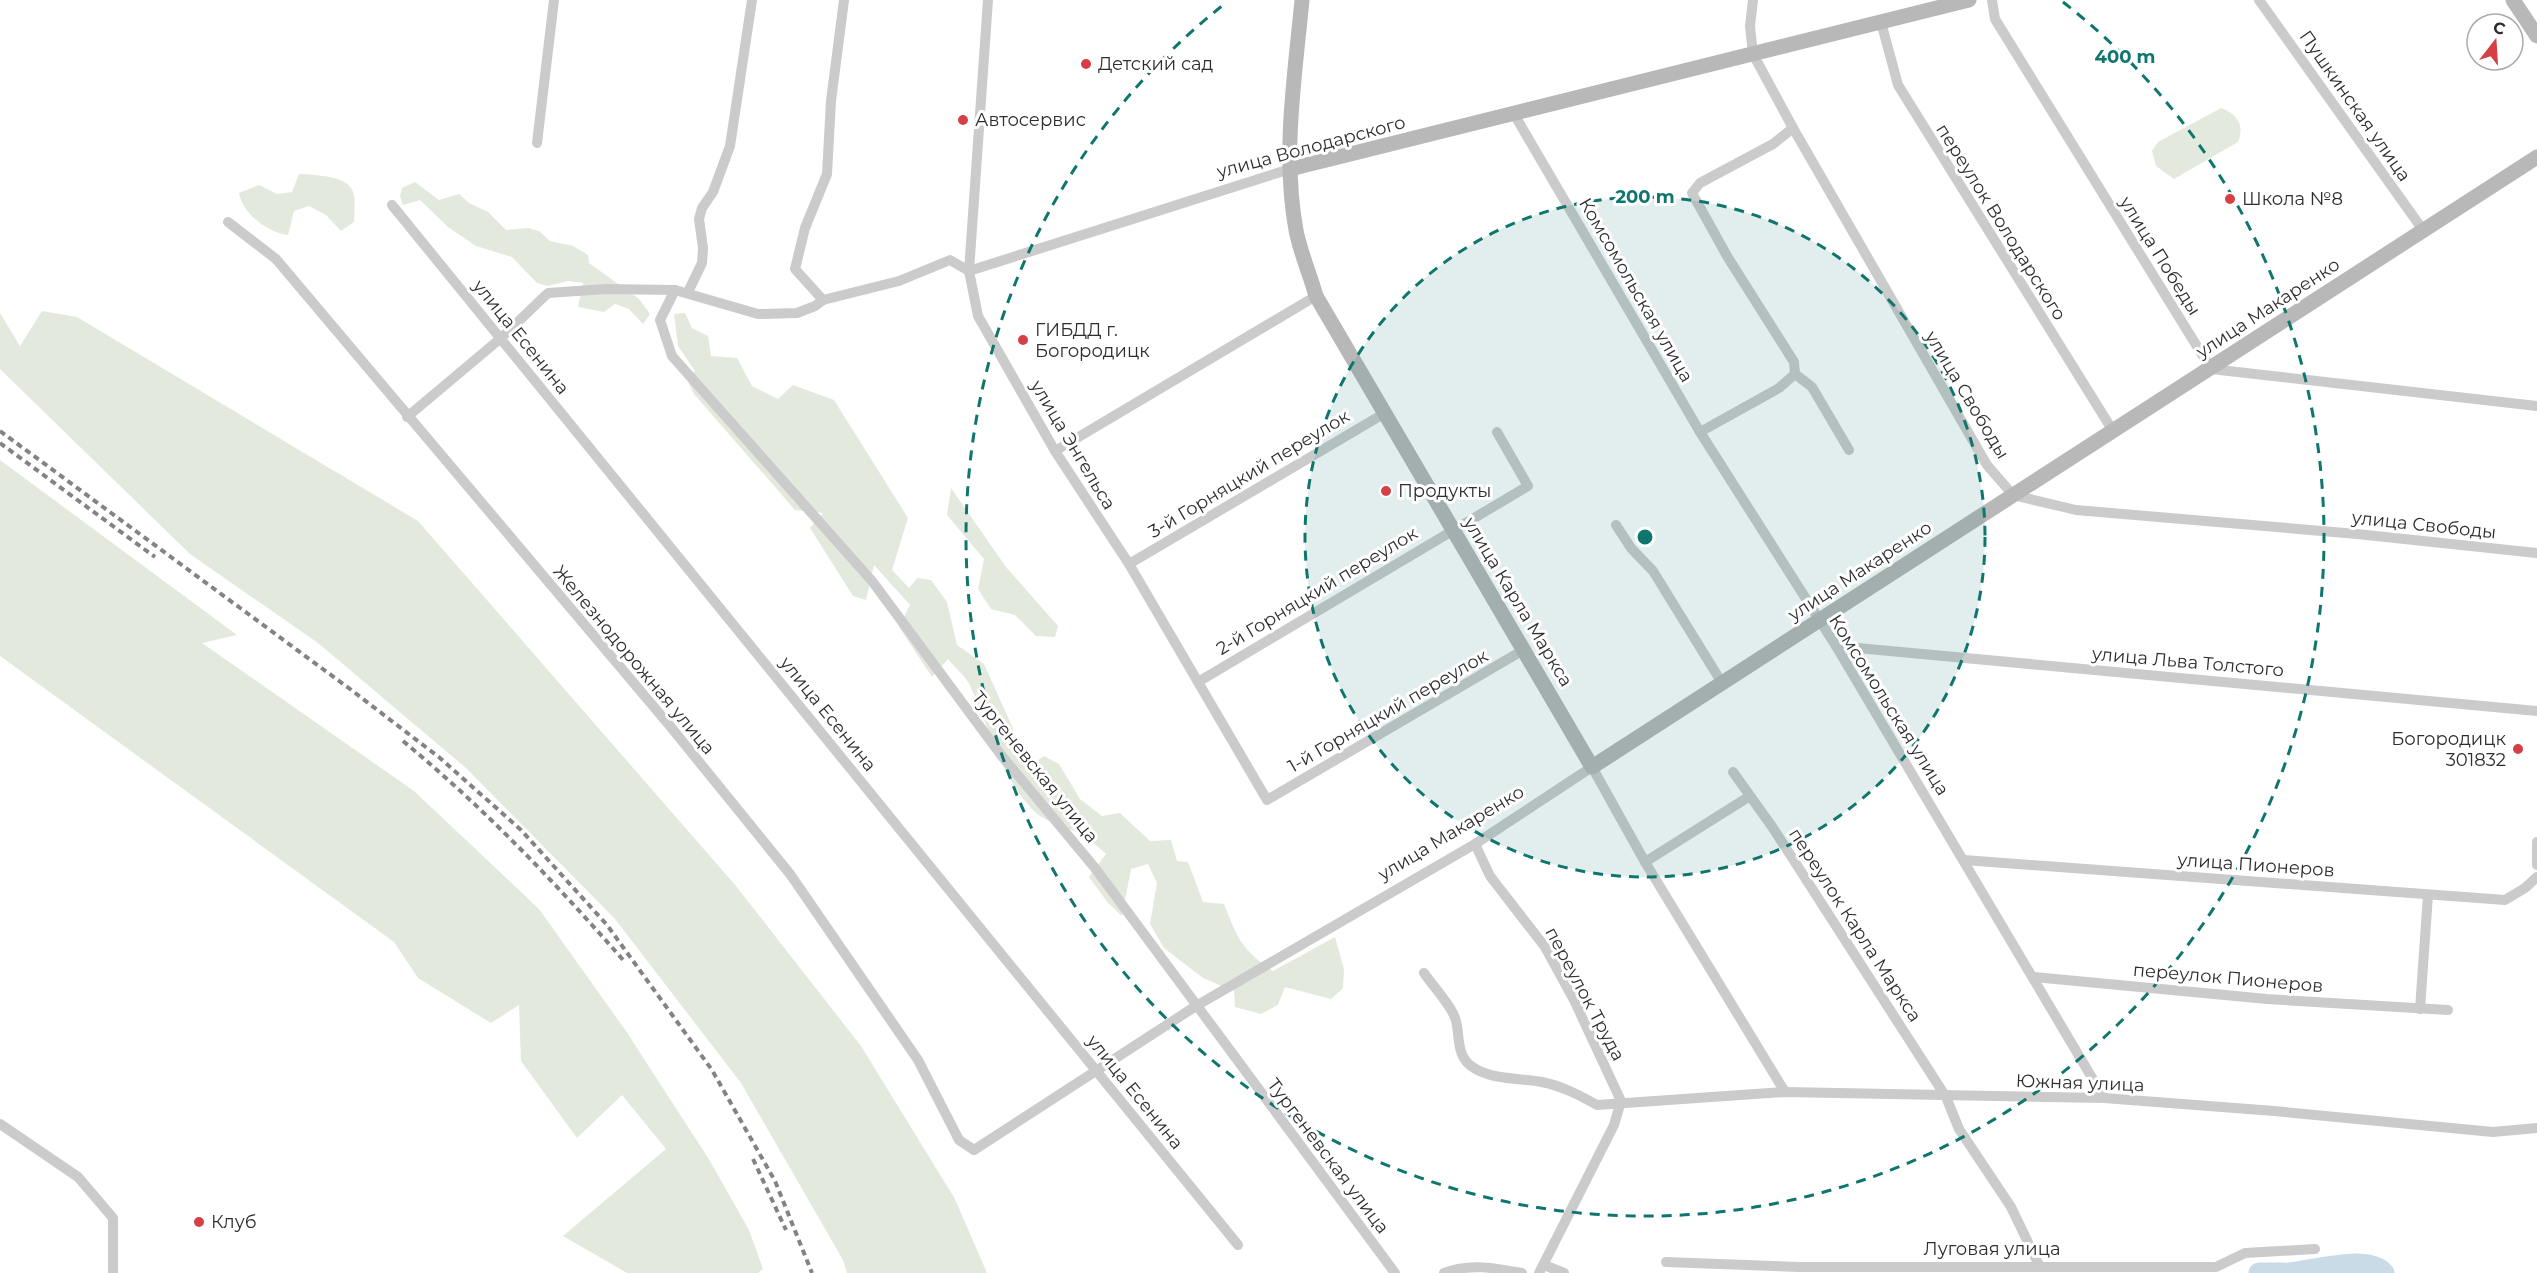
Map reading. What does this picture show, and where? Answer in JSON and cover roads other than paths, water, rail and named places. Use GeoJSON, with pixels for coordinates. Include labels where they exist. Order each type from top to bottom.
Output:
{"type":"FeatureCollection","features":[{"type":"Feature","properties":{"kind":"street"},"geometry":{"type":"LineString","coordinates":[[537,143],[554,0]]}},
{"type":"Feature","properties":{"kind":"street"},"geometry":{"type":"LineString","coordinates":[[688,292],[702,263],[703,248],[699,219],[702,208],[713,192],[730,146],[752,0]]}},
{"type":"Feature","properties":{"kind":"street"},"geometry":{"type":"LineString","coordinates":[[823,300],[795,269],[805,228],[827,174],[831,101],[844,0]]}},
{"type":"Feature","properties":{"kind":"street","name":"улица Энгельса"},"geometry":{"type":"LineString","coordinates":[[988,0],[969,272],[978,316],[1055,451],[1129,564],[1267,800]]}},
{"type":"Feature","properties":{"kind":"street","name":"улица Карла Маркса"},"geometry":{"type":"LineString","coordinates":[[1302,0],[1290,120],[1290,170],[1296,230],[1317,296],[1525,649],[1645,862],[1785,1092]]}},
{"type":"Feature","properties":{"kind":"street","name":"улица Свободы"},"geometry":{"type":"LineString","coordinates":[[1753,0],[1750,26],[1753,54],[1793,128],[1987,465],[2013,495],[2076,510],[2357,534],[2537,553]]}},
{"type":"Feature","properties":{"kind":"street","name":"улица Володарского"},"geometry":{"type":"LineString","coordinates":[[969,272],[1290,170],[1969,0]]}},
{"type":"Feature","properties":{"kind":"street","name":"улица Победы"},"geometry":{"type":"LineString","coordinates":[[1992,0],[1995,19],[2211,369]]}},
{"type":"Feature","properties":{"kind":"street","name":"Пушкинская улица"},"geometry":{"type":"LineString","coordinates":[[2259,0],[2423,230]]}},
{"type":"Feature","properties":{"kind":"street"},"geometry":{"type":"LineString","coordinates":[[2513,0],[2537,36]]}},
{"type":"Feature","properties":{"kind":"street","name":"переулок Володарского"},"geometry":{"type":"LineString","coordinates":[[1881,22],[1898,85],[2113,431]]}},
{"type":"Feature","properties":{"kind":"street","name":"Комсомольская улица"},"geometry":{"type":"LineString","coordinates":[[1514,114],[1700,432],[1836,646],[2104,1098]]}},
{"type":"Feature","properties":{"kind":"street"},"geometry":{"type":"LineString","coordinates":[[1793,128],[1773,144],[1700,183],[1692,194],[1727,256],[1794,362],[1795,374],[1812,387],[1849,450]]}},
{"type":"Feature","properties":{"kind":"street","name":"улица Макаренко"},"geometry":{"type":"LineString","coordinates":[[974,1150],[1196,1006],[1475,844],[2537,157]]}},
{"type":"Feature","properties":{"kind":"street","name":"улица Есенина"},"geometry":{"type":"LineString","coordinates":[[392,205],[1238,1245]]}},
{"type":"Feature","properties":{"kind":"street","name":"Железнодорожная улица"},"geometry":{"type":"LineString","coordinates":[[228,222],[276,258],[407,417],[662,717],[789,874],[918,1060],[958,1140],[974,1150]]}},
{"type":"Feature","properties":{"kind":"street"},"geometry":{"type":"LineString","coordinates":[[407,417],[501,338],[548,293],[606,289],[675,290],[758,314],[797,313],[823,300],[899,281],[950,260],[969,272]]}},
{"type":"Feature","properties":{"kind":"street","name":"Тургеневская улица"},"geometry":{"type":"LineString","coordinates":[[675,290],[660,320],[672,356],[872,581],[1001,755],[1095,868],[1395,1273]]}},
{"type":"Feature","properties":{"kind":"street"},"geometry":{"type":"LineString","coordinates":[[1055,451],[1317,296]]}},
{"type":"Feature","properties":{"kind":"street"},"geometry":{"type":"LineString","coordinates":[[2211,369],[2537,406]]}},
{"type":"Feature","properties":{"kind":"street"},"geometry":{"type":"LineString","coordinates":[[1700,432],[1779,388],[1795,374]]}},
{"type":"Feature","properties":{"kind":"street","name":"3-й Горняцкий переулок"},"geometry":{"type":"LineString","coordinates":[[1129,564],[1385,413]]}},
{"type":"Feature","properties":{"kind":"street","name":"2-й Горняцкий переулок"},"geometry":{"type":"LineString","coordinates":[[1198,682],[1452,528],[1480,516],[1528,486],[1497,432]]}},
{"type":"Feature","properties":{"kind":"street"},"geometry":{"type":"LineString","coordinates":[[1616,525],[1631,548],[1653,571],[1722,683]]}},
{"type":"Feature","properties":{"kind":"street","name":"улица Льва Толстого"},"geometry":{"type":"LineString","coordinates":[[1836,646],[2537,711]]}},
{"type":"Feature","properties":{"kind":"street","name":"1-й Горняцкий переулок"},"geometry":{"type":"LineString","coordinates":[[1267,800],[1525,649]]}},
{"type":"Feature","properties":{"kind":"street","name":"переулок Карла Маркса"},"geometry":{"type":"LineString","coordinates":[[1733,772],[1946,1097],[1959,1129],[2010,1207],[2039,1265]]}},
{"type":"Feature","properties":{"kind":"street"},"geometry":{"type":"LineString","coordinates":[[1645,862],[1750,796]]}},
{"type":"Feature","properties":{"kind":"street"},"geometry":{"type":"LineString","coordinates":[[2537,842],[2537,865]]}},
{"type":"Feature","properties":{"kind":"street","name":"переулок Труда"},"geometry":{"type":"LineString","coordinates":[[1475,844],[1490,876],[1545,947],[1574,1000],[1622,1101]]}},
{"type":"Feature","properties":{"kind":"street","name":"улица Пионеров"},"geometry":{"type":"LineString","coordinates":[[1964,860],[2505,900],[2537,877]]}},
{"type":"Feature","properties":{"kind":"street"},"geometry":{"type":"LineString","coordinates":[[2420,1009],[2428,895]]}},
{"type":"Feature","properties":{"kind":"street","name":"Южная улица"},"geometry":{"type":"LineString","coordinates":[[1424,973],[1456,1019],[1456,1036],[1461,1052],[1473,1068],[1515,1079],[1542,1082],[1574,1092],[1597,1105],[1622,1101],[1785,1092],[1946,1097],[2104,1098],[2274,1111],[2493,1132],[2537,1128]]}},
{"type":"Feature","properties":{"kind":"street","name":"переулок Пионеров"},"geometry":{"type":"LineString","coordinates":[[2034,977],[2267,999],[2448,1010]]}},
{"type":"Feature","properties":{"kind":"street"},"geometry":{"type":"LineString","coordinates":[[1564,1273],[1542,1269],[1614,1125],[1622,1101]]}},
{"type":"Feature","properties":{"kind":"street"},"geometry":{"type":"LineString","coordinates":[[0,1124],[78,1177],[113,1218],[113,1273]]}},
{"type":"Feature","properties":{"kind":"street","name":"Луговая улица"},"geometry":{"type":"LineString","coordinates":[[1666,1262],[1800,1267],[2039,1265],[2216,1267],[2245,1253],[2315,1249]]}},
{"type":"Feature","properties":{"kind":"street"},"geometry":{"type":"LineString","coordinates":[[1443,1273],[1459,1267],[1496,1268],[1522,1273]]}},
{"type":"Feature","properties":{"kind":"waterway"},"geometry":{"type":"LineString","coordinates":[[2289,1273],[2353,1264],[2376,1267],[2384,1273]]}},
{"type":"Feature","properties":{"kind":"waterway"},"geometry":{"type":"LineString","coordinates":[[2259,1273],[2283,1273]]}},
{"type":"Feature","properties":{"kind":"railway"},"geometry":{"type":"LineString","coordinates":[[0,431],[350,689],[440,758],[521,830],[607,925],[712,1070],[775,1181],[812,1273]]}},
{"type":"Feature","properties":{"kind":"railway"},"geometry":{"type":"LineString","coordinates":[[0,443],[155,557]]}},
{"type":"Feature","properties":{"kind":"railway"},"geometry":{"type":"LineString","coordinates":[[403,741],[518,846],[624,961]]}},
{"type":"Feature","properties":{"kind":"railway"},"geometry":{"type":"LineString","coordinates":[[753,1159],[786,1230]]}},
{"type":"Feature","properties":{"kind":"place","name":"Детский сад"},"geometry":{"type":"Point","coordinates":[1086,64]}},
{"type":"Feature","properties":{"kind":"place","name":"Автосервис"},"geometry":{"type":"Point","coordinates":[963,120]}},
{"type":"Feature","properties":{"kind":"place","name":"Школа №8"},"geometry":{"type":"Point","coordinates":[2230,199]}},
{"type":"Feature","properties":{"kind":"place","name":"ГИБДД г. Богородицк"},"geometry":{"type":"Point","coordinates":[1023,340]}},
{"type":"Feature","properties":{"kind":"place","name":"Продукты"},"geometry":{"type":"Point","coordinates":[1386,491]}},
{"type":"Feature","properties":{"kind":"place","name":"Богородицк 301832"},"geometry":{"type":"Point","coordinates":[2518,749]}},
{"type":"Feature","properties":{"kind":"place","name":"Клуб"},"geometry":{"type":"Point","coordinates":[199,1222]}}]}
